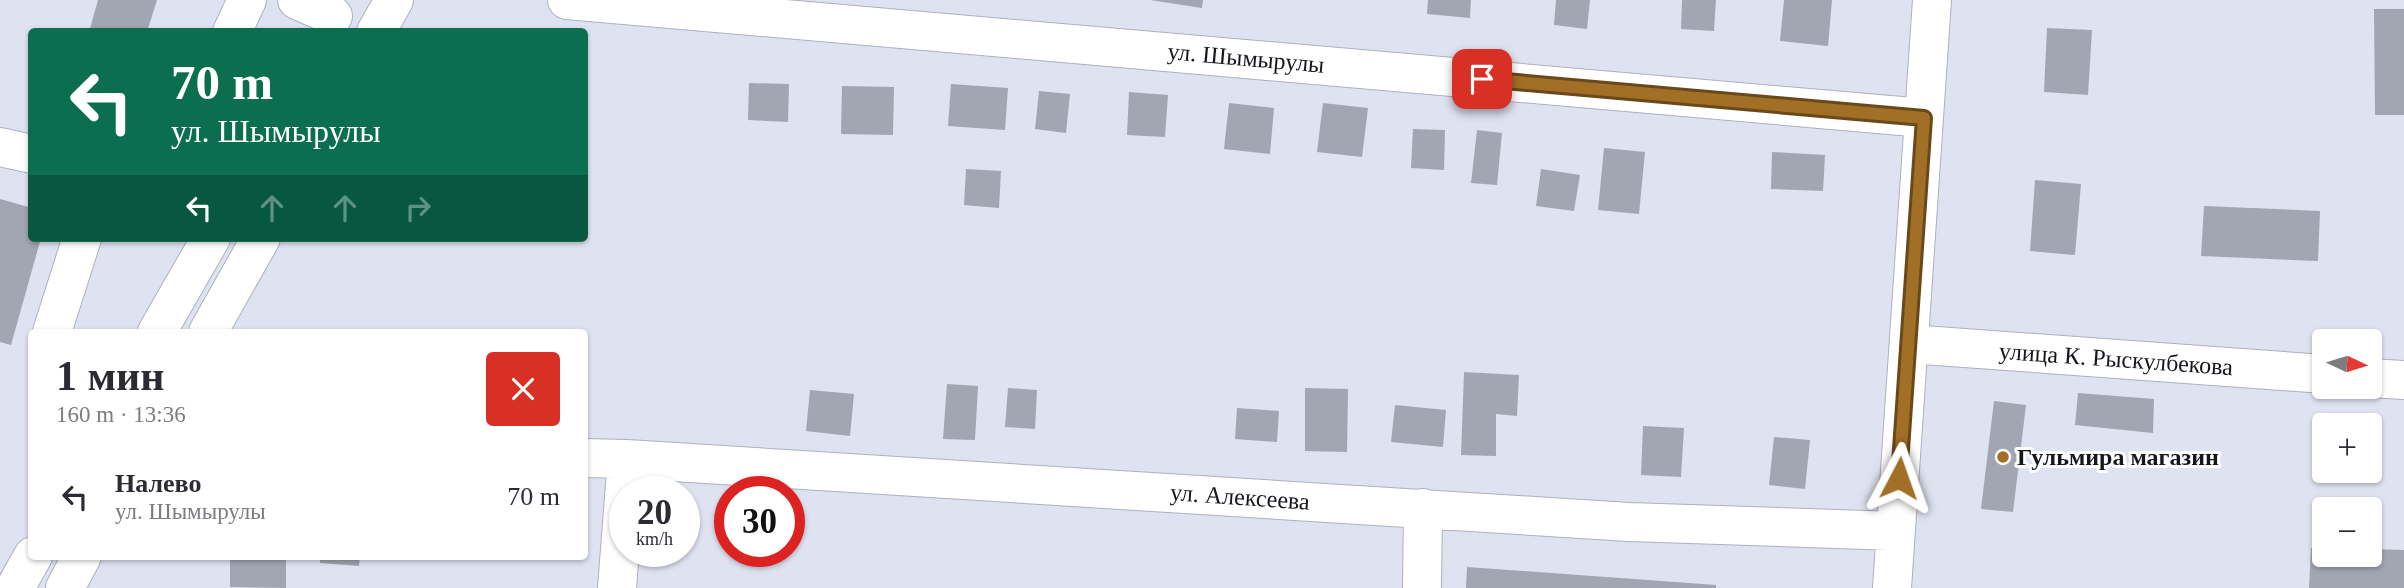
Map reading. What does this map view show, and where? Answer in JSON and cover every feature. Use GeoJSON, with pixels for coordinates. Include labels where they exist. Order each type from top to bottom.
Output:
{"type":"FeatureCollection","features":[{"type":"Feature","properties":{"kind":"street"},"geometry":{"type":"LineString","coordinates":[[234,28],[247,0]]}},
{"type":"Feature","properties":{"kind":"street"},"geometry":{"type":"LineString","coordinates":[[297,0],[333,16]]}},
{"type":"Feature","properties":{"kind":"street"},"geometry":{"type":"LineString","coordinates":[[378,28],[394,0]]}},
{"type":"Feature","properties":{"kind":"street","name":"ул. Шымырулы"},"geometry":{"type":"LineString","coordinates":[[567,0],[1924,118]]}},
{"type":"Feature","properties":{"kind":"street"},"geometry":{"type":"LineString","coordinates":[[1892,588],[1932,0]]}},
{"type":"Feature","properties":{"kind":"street"},"geometry":{"type":"LineString","coordinates":[[0,147],[28,153]]}},
{"type":"Feature","properties":{"kind":"street"},"geometry":{"type":"LineString","coordinates":[[53,329],[81,242]]}},
{"type":"Feature","properties":{"kind":"street"},"geometry":{"type":"LineString","coordinates":[[159,329],[209,242]]}},
{"type":"Feature","properties":{"kind":"street"},"geometry":{"type":"LineString","coordinates":[[210,329],[259,242]]}},
{"type":"Feature","properties":{"kind":"street","name":"улица К. Рыскулбекова"},"geometry":{"type":"LineString","coordinates":[[1909,344],[2312,373]]}},
{"type":"Feature","properties":{"kind":"street"},"geometry":{"type":"LineString","coordinates":[[2382,379],[2404,380]]}},
{"type":"Feature","properties":{"kind":"street","name":"ул. Алексеева"},"geometry":{"type":"LineString","coordinates":[[588,458],[1629,522],[1896,531]]}},
{"type":"Feature","properties":{"kind":"street"},"geometry":{"type":"LineString","coordinates":[[617,588],[627,459]]}},
{"type":"Feature","properties":{"kind":"street"},"geometry":{"type":"LineString","coordinates":[[1422,588],[1423,508]]}},
{"type":"Feature","properties":{"kind":"street"},"geometry":{"type":"LineString","coordinates":[[15,588],[31,560]]}},
{"type":"Feature","properties":{"kind":"street"},"geometry":{"type":"LineString","coordinates":[[65,588],[80,560]]}},
{"type":"Feature","properties":{"kind":"building"},"geometry":{"type":"Polygon","coordinates":[[[98,0],[157,0],[148,28],[90,28],[98,0]]]}},
{"type":"Feature","properties":{"kind":"building"},"geometry":{"type":"Polygon","coordinates":[[[1150,0],[1203,0],[1202,8],[1150,0]]]}},
{"type":"Feature","properties":{"kind":"building"},"geometry":{"type":"Polygon","coordinates":[[[1428,0],[1471,0],[1470,18],[1427,14],[1428,0]]]}},
{"type":"Feature","properties":{"kind":"building"},"geometry":{"type":"Polygon","coordinates":[[[1556,0],[1590,0],[1587,29],[1554,25],[1556,0]]]}},
{"type":"Feature","properties":{"kind":"building"},"geometry":{"type":"Polygon","coordinates":[[[1682,0],[1716,0],[1714,31],[1681,29],[1682,0]]]}},
{"type":"Feature","properties":{"kind":"building"},"geometry":{"type":"Polygon","coordinates":[[[1784,0],[1832,0],[1828,46],[1780,41],[1784,0]]]}},
{"type":"Feature","properties":{"kind":"building"},"geometry":{"type":"Polygon","coordinates":[[[2374,9],[2404,9],[2404,115],[2375,115],[2374,9]]]}},
{"type":"Feature","properties":{"kind":"building"},"geometry":{"type":"Polygon","coordinates":[[[2047,28],[2092,30],[2088,95],[2044,92],[2047,28]]]}},
{"type":"Feature","properties":{"kind":"building"},"geometry":{"type":"Polygon","coordinates":[[[749,83],[789,84],[788,122],[748,120],[749,83]]]}},
{"type":"Feature","properties":{"kind":"building"},"geometry":{"type":"Polygon","coordinates":[[[951,84],[1008,88],[1005,130],[948,126],[951,84]]]}},
{"type":"Feature","properties":{"kind":"building"},"geometry":{"type":"Polygon","coordinates":[[[842,86],[894,87],[893,135],[841,134],[842,86]]]}},
{"type":"Feature","properties":{"kind":"building"},"geometry":{"type":"Polygon","coordinates":[[[1039,91],[1070,94],[1066,133],[1035,129],[1039,91]]]}},
{"type":"Feature","properties":{"kind":"building"},"geometry":{"type":"Polygon","coordinates":[[[1129,92],[1168,95],[1165,137],[1127,135],[1129,92]]]}},
{"type":"Feature","properties":{"kind":"building"},"geometry":{"type":"Polygon","coordinates":[[[1229,103],[1274,108],[1270,154],[1224,149],[1229,103]]]}},
{"type":"Feature","properties":{"kind":"building"},"geometry":{"type":"Polygon","coordinates":[[[1323,103],[1368,108],[1362,157],[1317,152],[1323,103]]]}},
{"type":"Feature","properties":{"kind":"building"},"geometry":{"type":"Polygon","coordinates":[[[1413,129],[1445,130],[1444,170],[1411,168],[1413,129]]]}},
{"type":"Feature","properties":{"kind":"building"},"geometry":{"type":"Polygon","coordinates":[[[1477,130],[1502,133],[1497,185],[1471,183],[1477,130]]]}},
{"type":"Feature","properties":{"kind":"building"},"geometry":{"type":"Polygon","coordinates":[[[1604,148],[1645,152],[1639,214],[1598,210],[1604,148]]]}},
{"type":"Feature","properties":{"kind":"building"},"geometry":{"type":"Polygon","coordinates":[[[1772,152],[1825,155],[1823,191],[1771,189],[1772,152]]]}},
{"type":"Feature","properties":{"kind":"building"},"geometry":{"type":"Polygon","coordinates":[[[966,169],[1001,171],[999,208],[964,205],[966,169]]]}},
{"type":"Feature","properties":{"kind":"building"},"geometry":{"type":"Polygon","coordinates":[[[1541,169],[1580,175],[1574,211],[1536,206],[1541,169]]]}},
{"type":"Feature","properties":{"kind":"building"},"geometry":{"type":"Polygon","coordinates":[[[2035,180],[2081,184],[2075,255],[2030,251],[2035,180]]]}},
{"type":"Feature","properties":{"kind":"building"},"geometry":{"type":"Polygon","coordinates":[[[0,199],[28,207],[28,242],[40,242],[11,345],[0,342],[0,199]]]}},
{"type":"Feature","properties":{"kind":"building"},"geometry":{"type":"Polygon","coordinates":[[[2204,206],[2320,211],[2318,261],[2201,256],[2204,206]]]}},
{"type":"Feature","properties":{"kind":"building"},"geometry":{"type":"Polygon","coordinates":[[[1464,372],[1519,375],[1517,416],[1496,414],[1496,456],[1461,455],[1464,372]]]}},
{"type":"Feature","properties":{"kind":"building"},"geometry":{"type":"Polygon","coordinates":[[[947,384],[978,386],[975,440],[943,439],[947,384]]]}},
{"type":"Feature","properties":{"kind":"building"},"geometry":{"type":"Polygon","coordinates":[[[1008,388],[1037,390],[1035,429],[1005,427],[1008,388]]]}},
{"type":"Feature","properties":{"kind":"building"},"geometry":{"type":"Polygon","coordinates":[[[1305,388],[1348,389],[1347,452],[1305,451],[1305,388]]]}},
{"type":"Feature","properties":{"kind":"building"},"geometry":{"type":"Polygon","coordinates":[[[810,390],[854,394],[850,436],[806,431],[810,390]]]}},
{"type":"Feature","properties":{"kind":"building"},"geometry":{"type":"Polygon","coordinates":[[[2078,393],[2154,399],[2153,433],[2075,425],[2078,393]]]}},
{"type":"Feature","properties":{"kind":"building","name":"Гульмира магазин"},"geometry":{"type":"Polygon","coordinates":[[[1994,401],[2026,405],[2013,512],[1981,509],[1994,401]]]}},
{"type":"Feature","properties":{"kind":"building"},"geometry":{"type":"Polygon","coordinates":[[[1395,405],[1446,410],[1443,447],[1391,442],[1395,405]]]}},
{"type":"Feature","properties":{"kind":"building"},"geometry":{"type":"Polygon","coordinates":[[[1237,408],[1279,411],[1277,442],[1235,439],[1237,408]]]}},
{"type":"Feature","properties":{"kind":"building"},"geometry":{"type":"Polygon","coordinates":[[[1643,426],[1684,428],[1681,477],[1641,475],[1643,426]]]}},
{"type":"Feature","properties":{"kind":"building"},"geometry":{"type":"Polygon","coordinates":[[[1774,437],[1810,440],[1805,489],[1769,485],[1774,437]]]}},
{"type":"Feature","properties":{"kind":"building"},"geometry":{"type":"Polygon","coordinates":[[[2311,548],[2312,567],[2382,567],[2382,549],[2404,550],[2404,588],[2309,588],[2311,548]]]}},
{"type":"Feature","properties":{"kind":"building"},"geometry":{"type":"Polygon","coordinates":[[[230,560],[286,560],[286,588],[230,587],[230,560]]]}},
{"type":"Feature","properties":{"kind":"building"},"geometry":{"type":"Polygon","coordinates":[[[320,560],[360,560],[359,566],[320,563],[320,560]]]}},
{"type":"Feature","properties":{"kind":"building"},"geometry":{"type":"Polygon","coordinates":[[[1467,567],[1716,585],[1716,588],[1466,588],[1467,567]]]}},
{"type":"Feature","properties":{"kind":"place","name":"Гульмира магазин"},"geometry":{"type":"Point","coordinates":[2003,457]}},
{"type":"Feature","properties":{"kind":"route"},"geometry":{"type":"LineString","coordinates":[[1482,79],[1924,118],[1899,478]]}}]}
